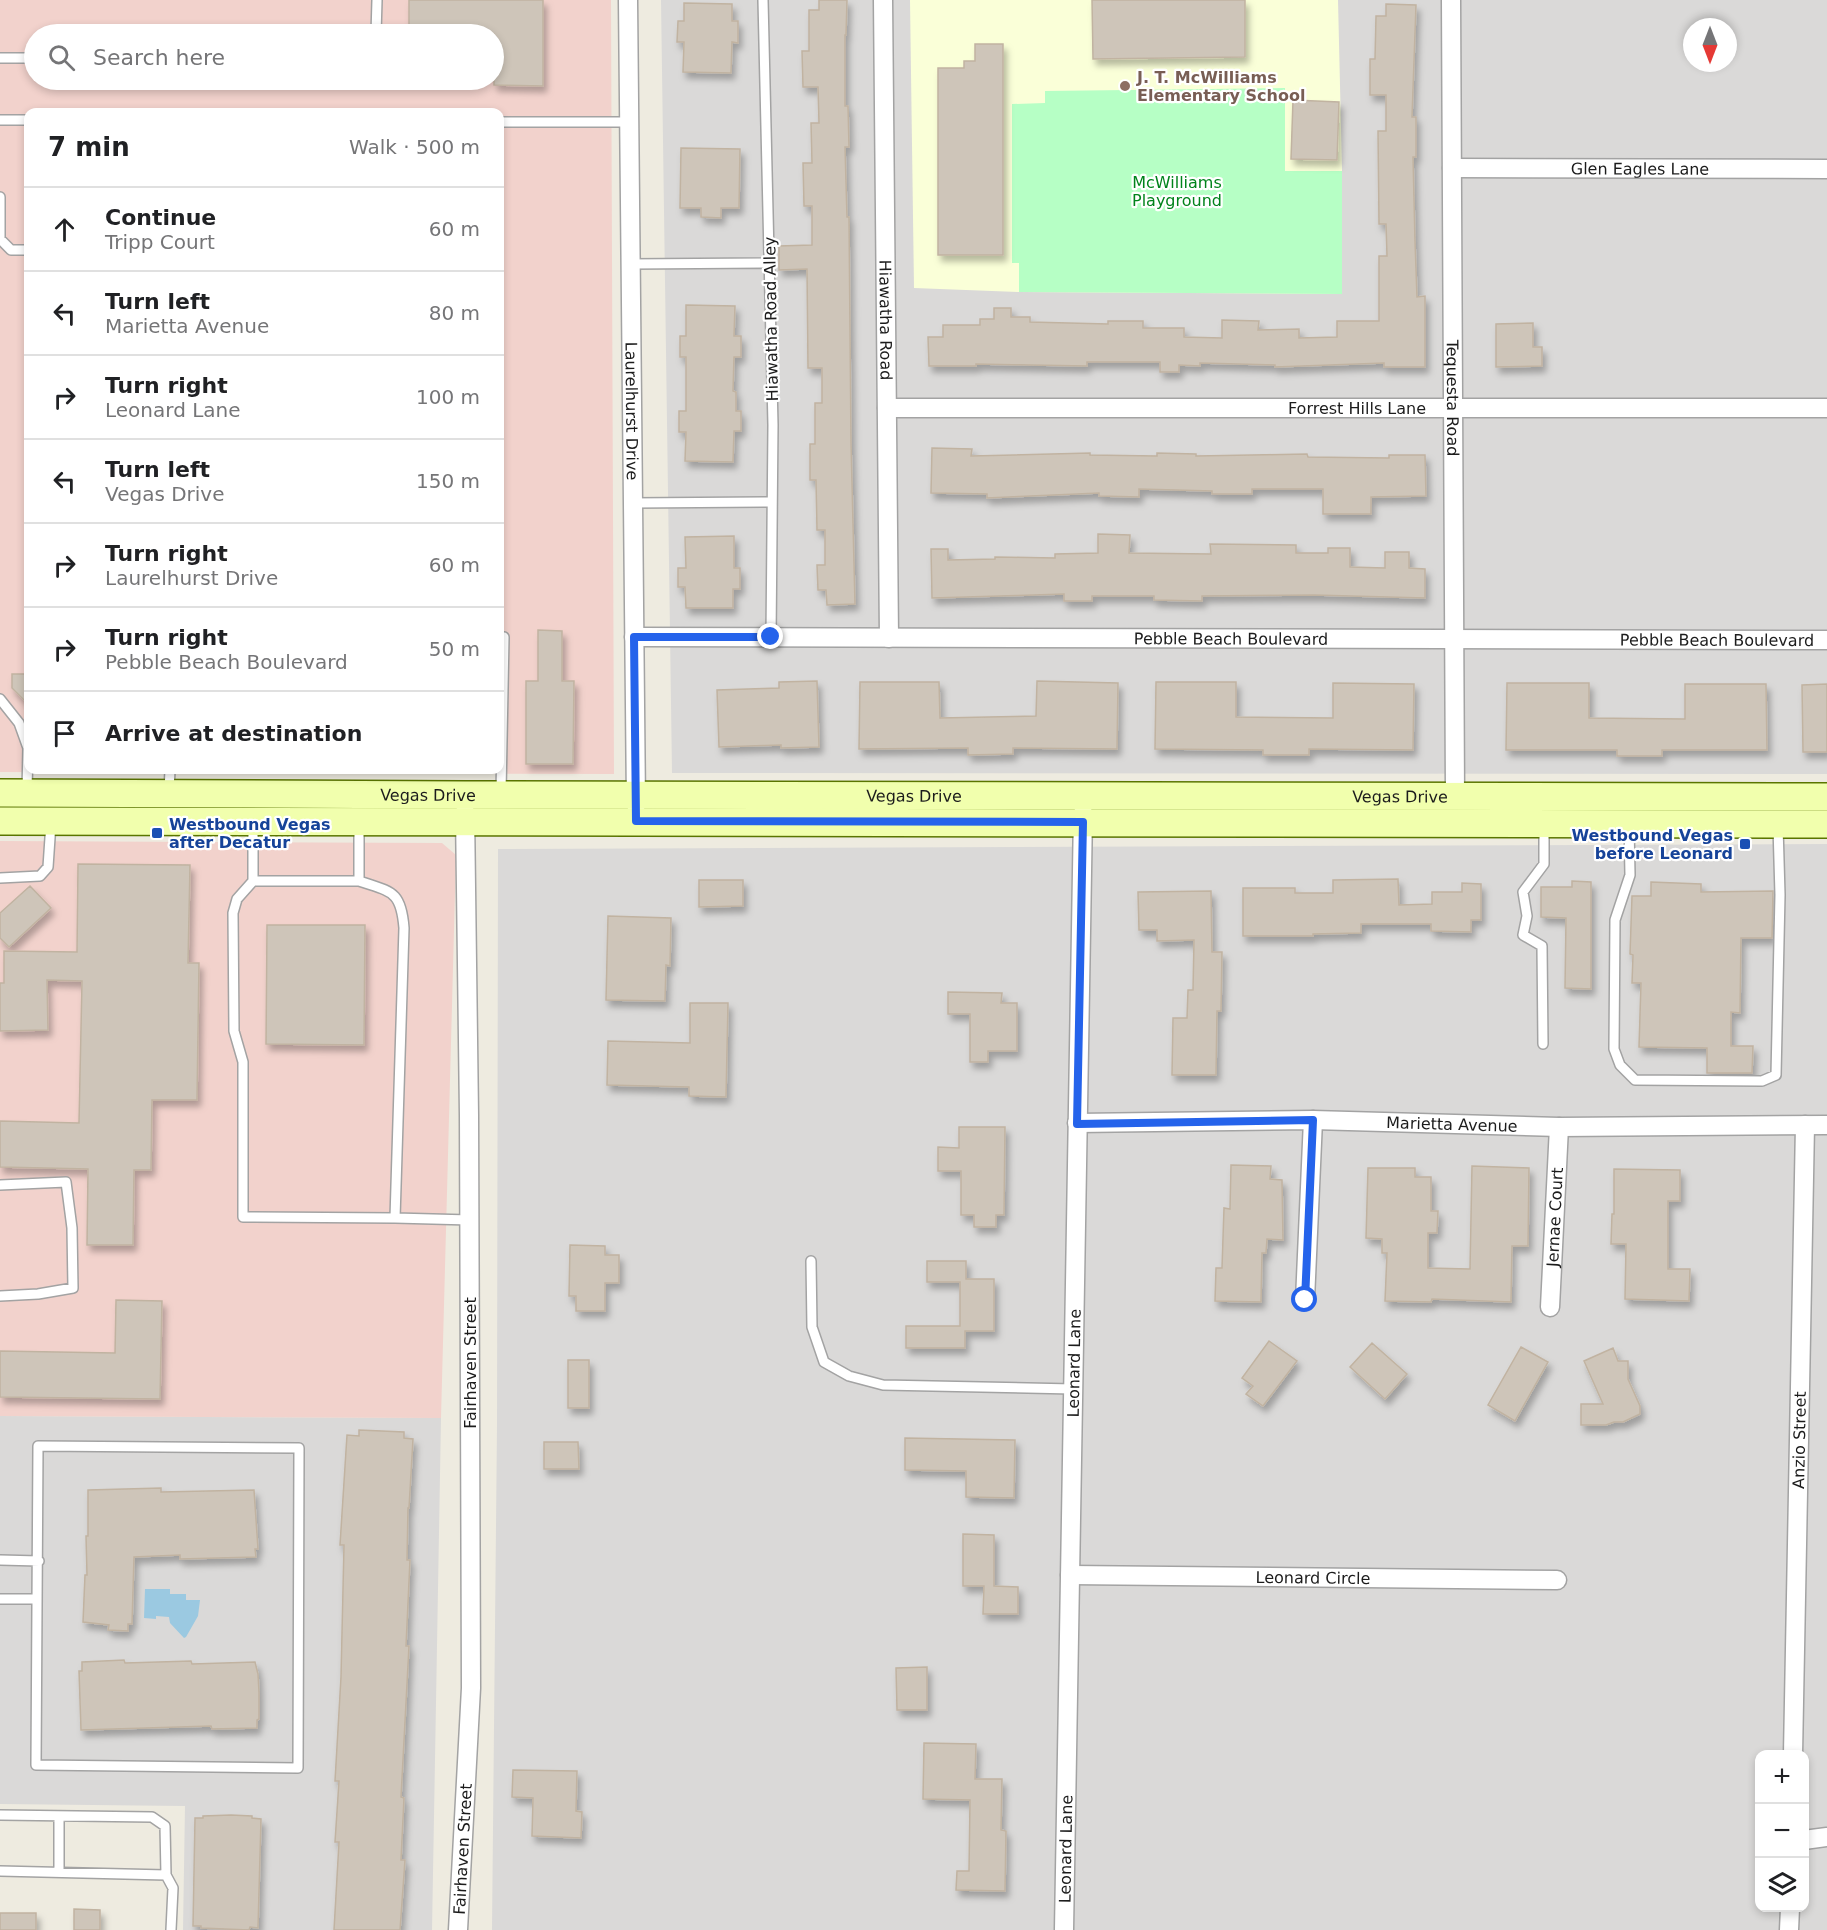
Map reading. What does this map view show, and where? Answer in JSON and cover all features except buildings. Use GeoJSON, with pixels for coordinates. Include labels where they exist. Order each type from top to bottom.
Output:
{"type":"FeatureCollection","features":[{"type":"Feature","properties":{"kind":"main road","name":"Vegas Drive"},"geometry":{"type":"LineString","coordinates":[[0,793],[170,782],[359,808]]}},
{"type":"Feature","properties":{"kind":"main road"},"geometry":{"type":"LineString","coordinates":[[252,794],[253,821]]}},
{"type":"Feature","properties":{"kind":"main road","name":"Vegas Drive"},"geometry":{"type":"LineString","coordinates":[[0,821],[253,821],[359,808],[501,808],[636,795],[1545,823],[1827,824]]}},
{"type":"Feature","properties":{"kind":"main road","name":"Vegas Drive"},"geometry":{"type":"LineString","coordinates":[[501,808],[636,821],[1455,796],[1827,797]]}},
{"type":"Feature","properties":{"kind":"main road"},"geometry":{"type":"LineString","coordinates":[[1544,796],[1545,823]]}},
{"type":"Feature","properties":{"kind":"main road"},"geometry":{"type":"LineString","coordinates":[[1629,796],[1629,824]]}},
{"type":"Feature","properties":{"kind":"street","name":"Laurelhurst Drive"},"geometry":{"type":"LineString","coordinates":[[628,0],[636,821]]}},
{"type":"Feature","properties":{"kind":"street","name":"Hiawatha Road"},"geometry":{"type":"LineString","coordinates":[[883,0],[889,638]]}},
{"type":"Feature","properties":{"kind":"street","name":"Tequesta Road"},"geometry":{"type":"LineString","coordinates":[[1451,0],[1455,796]]}},
{"type":"Feature","properties":{"kind":"street","name":"Glen Eagles Lane"},"geometry":{"type":"LineString","coordinates":[[1452,168],[1827,169]]}},
{"type":"Feature","properties":{"kind":"street","name":"Forrest Hills Lane"},"geometry":{"type":"LineString","coordinates":[[887,408],[1827,408]]}},
{"type":"Feature","properties":{"kind":"street","name":"Pebble Beach Boulevard"},"geometry":{"type":"LineString","coordinates":[[634,637],[1827,640]]}},
{"type":"Feature","properties":{"kind":"street","name":"Fairhaven Street"},"geometry":{"type":"LineString","coordinates":[[458,1930],[471,1688],[470,1220],[465,808]]}},
{"type":"Feature","properties":{"kind":"street","name":"Leonard Lane"},"geometry":{"type":"LineString","coordinates":[[1064,1930],[1083,809]]}},
{"type":"Feature","properties":{"kind":"street","name":"Marietta Avenue"},"geometry":{"type":"LineString","coordinates":[[1077,1124],[1313,1120],[1559,1127],[1827,1125]]}},
{"type":"Feature","properties":{"kind":"street"},"geometry":{"type":"LineString","coordinates":[[1305,1300],[1313,1120]]}},
{"type":"Feature","properties":{"kind":"street","name":"Anzio Street"},"geometry":{"type":"LineString","coordinates":[[1793,1750],[1805,1125]]}},
{"type":"Feature","properties":{"kind":"street","name":"Jernae Court"},"geometry":{"type":"LineString","coordinates":[[1551,1307],[1559,1127]]}},
{"type":"Feature","properties":{"kind":"street","name":"Leonard Circle"},"geometry":{"type":"LineString","coordinates":[[1070,1575],[1557,1580]]}},
{"type":"Feature","properties":{"kind":"street"},"geometry":{"type":"LineString","coordinates":[[1809,1839],[1827,1837]]}},
{"type":"Feature","properties":{"kind":"street"},"geometry":{"type":"LineString","coordinates":[[1789,1930],[1790,1912]]}},
{"type":"Feature","properties":{"kind":"lane"},"geometry":{"type":"LineString","coordinates":[[376,24],[377,0]]}},
{"type":"Feature","properties":{"kind":"lane","name":"Hiawatha Road Alley"},"geometry":{"type":"LineString","coordinates":[[764,0],[771,263],[771,637]]}},
{"type":"Feature","properties":{"kind":"lane"},"geometry":{"type":"LineString","coordinates":[[0,58],[24,58]]}},
{"type":"Feature","properties":{"kind":"lane"},"geometry":{"type":"LineString","coordinates":[[0,120],[24,120]]}},
{"type":"Feature","properties":{"kind":"lane"},"geometry":{"type":"LineString","coordinates":[[504,122],[629,122]]}},
{"type":"Feature","properties":{"kind":"lane"},"geometry":{"type":"LineString","coordinates":[[0,196],[0,239],[11,250],[24,250]]}},
{"type":"Feature","properties":{"kind":"lane"},"geometry":{"type":"LineString","coordinates":[[630,264],[771,263]]}},
{"type":"Feature","properties":{"kind":"lane"},"geometry":{"type":"LineString","coordinates":[[633,503],[772,502]]}},
{"type":"Feature","properties":{"kind":"lane"},"geometry":{"type":"LineString","coordinates":[[0,699],[19,723],[24,737]]}},
{"type":"Feature","properties":{"kind":"lane"},"geometry":{"type":"LineString","coordinates":[[27,774],[27,793]]}},
{"type":"Feature","properties":{"kind":"lane"},"geometry":{"type":"LineString","coordinates":[[501,808],[502,774]]}},
{"type":"Feature","properties":{"kind":"lane"},"geometry":{"type":"LineString","coordinates":[[359,808],[359,881]]}},
{"type":"Feature","properties":{"kind":"lane"},"geometry":{"type":"LineString","coordinates":[[0,878],[40,876],[48,867],[51,821]]}},
{"type":"Feature","properties":{"kind":"lane"},"geometry":{"type":"LineString","coordinates":[[253,821],[253,882],[237,899],[233,913],[234,1031],[243,1062],[243,1216],[470,1220]]}},
{"type":"Feature","properties":{"kind":"lane"},"geometry":{"type":"LineString","coordinates":[[1543,1044],[1542,946],[1523,935],[1527,916],[1523,892],[1545,864],[1545,823]]}},
{"type":"Feature","properties":{"kind":"lane"},"geometry":{"type":"LineString","coordinates":[[1629,824],[1630,875],[1615,920],[1614,1049],[1620,1065],[1635,1080],[1762,1082],[1776,1075],[1780,895],[1778,824]]}},
{"type":"Feature","properties":{"kind":"lane"},"geometry":{"type":"LineString","coordinates":[[253,882],[359,881],[390,891],[402,907],[404,928],[395,1218]]}},
{"type":"Feature","properties":{"kind":"lane"},"geometry":{"type":"LineString","coordinates":[[0,1185],[66,1182],[72,1228],[73,1288],[38,1294],[0,1296]]}},
{"type":"Feature","properties":{"kind":"lane"},"geometry":{"type":"LineString","coordinates":[[811,1261],[812,1328],[824,1362],[849,1376],[883,1385],[1073,1389]]}},
{"type":"Feature","properties":{"kind":"lane"},"geometry":{"type":"LineString","coordinates":[[38,1446],[299,1448],[298,1768],[36,1765],[39,1561],[38,1446]]}},
{"type":"Feature","properties":{"kind":"lane"},"geometry":{"type":"LineString","coordinates":[[0,1560],[39,1561]]}},
{"type":"Feature","properties":{"kind":"lane"},"geometry":{"type":"LineString","coordinates":[[0,1599],[37,1599]]}},
{"type":"Feature","properties":{"kind":"lane"},"geometry":{"type":"LineString","coordinates":[[0,1815],[152,1817],[165,1826],[166,1875],[173,1888],[171,1930]]}},
{"type":"Feature","properties":{"kind":"lane"},"geometry":{"type":"LineString","coordinates":[[59,1816],[59,1872]]}},
{"type":"Feature","properties":{"kind":"lane"},"geometry":{"type":"LineString","coordinates":[[0,1871],[166,1875]]}},
{"type":"Feature","properties":{"kind":"shaded area"},"geometry":{"type":"Polygon","coordinates":[[[0,0],[611,0],[614,774],[504,774],[504,108],[24,108],[24,772],[0,772],[0,0]]]}},
{"type":"Feature","properties":{"kind":"shaded area"},"geometry":{"type":"Polygon","coordinates":[[[661,0],[1827,0],[1827,774],[672,773],[661,0]]]}},
{"type":"Feature","properties":{"kind":"shaded area","name":"J. T. McWilliams Elementary School"},"geometry":{"type":"Polygon","coordinates":[[[910,0],[1338,0],[1342,294],[1019,292],[914,288],[910,0]]]}},
{"type":"Feature","properties":{"kind":"shaded area"},"geometry":{"type":"Polygon","coordinates":[[[0,841],[442,843],[456,855],[441,1418],[0,1416],[0,841]]]}},
{"type":"Feature","properties":{"kind":"shaded area"},"geometry":{"type":"Polygon","coordinates":[[[1827,844],[1827,1930],[492,1930],[497,1425],[498,849],[1827,844]]]}},
{"type":"Feature","properties":{"kind":"shaded area"},"geometry":{"type":"Polygon","coordinates":[[[0,1416],[441,1418],[432,1930],[183,1930],[185,1806],[0,1804],[0,1416]]]}},
{"type":"Feature","properties":{"kind":"green space","name":"McWilliams Playground"},"geometry":{"type":"Polygon","coordinates":[[[1285,88],[1285,171],[1342,171],[1342,294],[1019,292],[1019,263],[1012,263],[1012,104],[1045,103],[1045,91],[1285,88]]]}},
{"type":"Feature","properties":{"kind":"water"},"geometry":{"type":"Polygon","coordinates":[[[145,1589],[170,1589],[170,1594],[186,1594],[186,1600],[200,1600],[198,1616],[186,1637],[184,1638],[170,1623],[169,1617],[144,1618],[145,1589]]]}},
{"type":"Feature","properties":{"kind":"place","name":"J. T. McWilliams Elementary School"},"geometry":{"type":"Point","coordinates":[1125,86]}},
{"type":"Feature","properties":{"kind":"place","name":"Westbound Vegas after Decatur"},"geometry":{"type":"Point","coordinates":[157,833]}},
{"type":"Feature","properties":{"kind":"place","name":"Westbound Vegas before Leonard"},"geometry":{"type":"Point","coordinates":[1745,844]}},
{"type":"Feature","properties":{"kind":"route"},"geometry":{"type":"LineString","coordinates":[[771,637],[634,637],[636,821],[1083,822],[1077,1124],[1313,1120],[1305,1300]]}}]}
